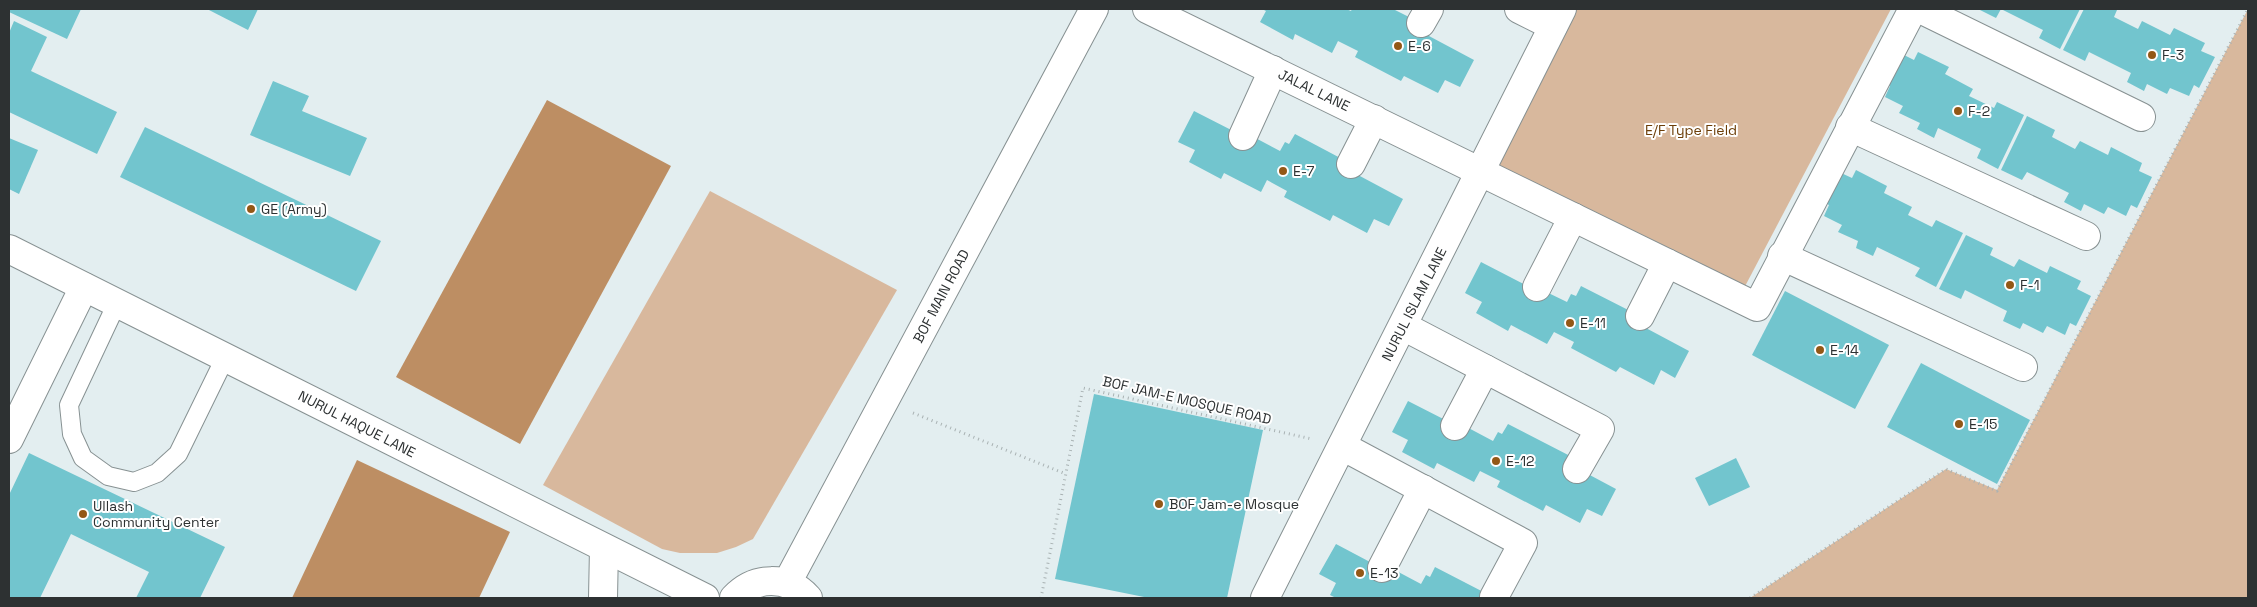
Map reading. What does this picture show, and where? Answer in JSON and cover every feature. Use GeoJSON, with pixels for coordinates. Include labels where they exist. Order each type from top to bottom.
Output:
{"type":"FeatureCollection","features":[{"type":"Feature","properties":{"kind":"street","name":"BOF MAIN ROAD"},"geometry":{"type":"LineString","coordinates":[[797,591],[885,402],[1094,9]]}},
{"type":"Feature","properties":{"kind":"street","name":"JALAL LANE"},"geometry":{"type":"LineString","coordinates":[[1147,9],[1756,307],[1782,256]]}},
{"type":"Feature","properties":{"kind":"street"},"geometry":{"type":"LineString","coordinates":[[1519,9],[1557,17]]}},
{"type":"Feature","properties":{"kind":"street"},"geometry":{"type":"LineString","coordinates":[[1912,9],[1782,256],[2022,367]]}},
{"type":"Feature","properties":{"kind":"street"},"geometry":{"type":"LineString","coordinates":[[1920,9],[2141,117]]}},
{"type":"Feature","properties":{"kind":"street","name":"NURUL ISLAM LANE"},"geometry":{"type":"LineString","coordinates":[[1265,598],[1557,17]]}},
{"type":"Feature","properties":{"kind":"street"},"geometry":{"type":"LineString","coordinates":[[1243,136],[1274,70]]}},
{"type":"Feature","properties":{"kind":"street"},"geometry":{"type":"LineString","coordinates":[[1351,164],[1374,119]]}},
{"type":"Feature","properties":{"kind":"street"},"geometry":{"type":"LineString","coordinates":[[1850,127],[2086,236]]}},
{"type":"Feature","properties":{"kind":"street"},"geometry":{"type":"LineString","coordinates":[[1537,287],[1573,217]]}},
{"type":"Feature","properties":{"kind":"street","name":"NURUL HAQUE LANE"},"geometry":{"type":"LineString","coordinates":[[9,249],[706,598]]}},
{"type":"Feature","properties":{"kind":"street"},"geometry":{"type":"LineString","coordinates":[[1640,316],[1668,263]]}},
{"type":"Feature","properties":{"kind":"street"},"geometry":{"type":"LineString","coordinates":[[9,439],[84,287]]}},
{"type":"Feature","properties":{"kind":"street"},"geometry":{"type":"LineString","coordinates":[[1402,326],[1600,429],[1577,469]]}},
{"type":"Feature","properties":{"kind":"street"},"geometry":{"type":"LineString","coordinates":[[1455,426],[1485,369]]}},
{"type":"Feature","properties":{"kind":"street"},"geometry":{"type":"LineString","coordinates":[[1342,446],[1523,543],[1494,597]]}},
{"type":"Feature","properties":{"kind":"street"},"geometry":{"type":"LineString","coordinates":[[1382,568],[1423,489]]}},
{"type":"Feature","properties":{"kind":"street"},"geometry":{"type":"LineString","coordinates":[[603,598],[604,548]]}},
{"type":"Feature","properties":{"kind":"street"},"geometry":{"type":"LineString","coordinates":[[734,598],[745,588],[759,582],[773,581],[797,591]]}},
{"type":"Feature","properties":{"kind":"lane"},"geometry":{"type":"LineString","coordinates":[[117,303],[69,405],[72,434],[83,458],[108,476],[134,482],[156,472],[178,454],[225,358]]}},
{"type":"Feature","properties":{"kind":"path","name":"BOF JAM-E MOSQUE ROAD"},"geometry":{"type":"LineString","coordinates":[[1041,598],[1083,388],[1342,446]]}},
{"type":"Feature","properties":{"kind":"path"},"geometry":{"type":"LineString","coordinates":[[885,402],[1066,474]]}},
{"type":"Feature","properties":{"kind":"green space","name":"E/F Type Field"},"geometry":{"type":"Polygon","coordinates":[[[1573,9],[1891,9],[1742,292],[1493,162],[1573,9]]]}},
{"type":"Feature","properties":{"kind":"green space"},"geometry":{"type":"Polygon","coordinates":[[[2248,9],[2248,598],[1750,598],[1946,469],[1997,490],[2248,9]]]}},
{"type":"Feature","properties":{"kind":"green space"},"geometry":{"type":"Polygon","coordinates":[[[710,191],[897,290],[753,539],[717,553],[680,553],[662,549],[543,485],[710,191]]]}},
{"type":"Feature","properties":{"kind":"shaded area"},"geometry":{"type":"Polygon","coordinates":[[[547,100],[671,166],[520,444],[396,377],[547,100]]]}},
{"type":"Feature","properties":{"kind":"shaded area"},"geometry":{"type":"Polygon","coordinates":[[[357,460],[510,532],[479,598],[292,598],[357,460]]]}},
{"type":"Feature","properties":{"kind":"building"},"geometry":{"type":"Polygon","coordinates":[[[9,9],[81,9],[67,39],[9,12],[9,9]]]}},
{"type":"Feature","properties":{"kind":"building"},"geometry":{"type":"Polygon","coordinates":[[[207,9],[258,9],[248,30],[207,9]]]}},
{"type":"Feature","properties":{"kind":"building","name":"E-6"},"geometry":{"type":"Polygon","coordinates":[[[1262,9],[1346,9],[1351,11],[1352,9],[1393,9],[1433,29],[1429,36],[1474,60],[1460,87],[1445,80],[1438,93],[1404,76],[1401,81],[1355,57],[1358,51],[1338,41],[1332,53],[1295,34],[1293,40],[1260,22],[1266,11],[1262,9]]]}},
{"type":"Feature","properties":{"kind":"building"},"geometry":{"type":"Polygon","coordinates":[[[1978,9],[2001,9],[1996,18],[1978,9]]]}},
{"type":"Feature","properties":{"kind":"building"},"geometry":{"type":"Polygon","coordinates":[[[2001,9],[2080,9],[2060,49],[2039,38],[2043,30],[2001,9]]]}},
{"type":"Feature","properties":{"kind":"building","name":"F-3"},"geometry":{"type":"Polygon","coordinates":[[[2084,9],[2114,9],[2117,10],[2114,17],[2138,29],[2142,21],[2170,35],[2174,28],[2205,43],[2201,51],[2215,57],[2199,88],[2194,85],[2189,96],[2170,88],[2167,94],[2147,84],[2144,91],[2127,82],[2131,73],[2089,52],[2085,61],[2063,50],[2084,9]]]}},
{"type":"Feature","properties":{"kind":"building"},"geometry":{"type":"Polygon","coordinates":[[[14,21],[47,37],[31,71],[117,112],[97,154],[9,112],[9,33],[14,21]]]}},
{"type":"Feature","properties":{"kind":"building","name":"F-2"},"geometry":{"type":"Polygon","coordinates":[[[1918,52],[1949,67],[1945,74],[1973,89],[1969,96],[1994,108],[1997,102],[2024,115],[1998,169],[1977,158],[1981,149],[1938,128],[1934,138],[1917,129],[1920,123],[1899,113],[1903,106],[1885,97],[1890,86],[1885,83],[1900,53],[1914,60],[1918,52]]]}},
{"type":"Feature","properties":{"kind":"building"},"geometry":{"type":"Polygon","coordinates":[[[273,81],[309,96],[302,111],[367,138],[350,176],[250,135],[273,81]]]}},
{"type":"Feature","properties":{"kind":"building","name":"E-7"},"geometry":{"type":"Polygon","coordinates":[[[1194,111],[1243,136],[1248,134],[1280,151],[1285,142],[1289,144],[1295,134],[1361,169],[1358,175],[1403,199],[1389,226],[1374,219],[1367,233],[1333,215],[1330,221],[1284,197],[1287,191],[1267,180],[1261,192],[1224,173],[1221,179],[1189,162],[1195,150],[1178,142],[1194,111]]]}},
{"type":"Feature","properties":{"kind":"building","name":"F-2"},"geometry":{"type":"Polygon","coordinates":[[[2027,116],[2055,130],[2052,137],[2075,149],[2080,141],[2108,155],[2111,147],[2142,163],[2139,171],[2152,177],[2137,208],[2131,205],[2126,216],[2108,207],[2104,214],[2084,204],[2081,211],[2064,202],[2069,193],[2027,172],[2022,180],[2001,170],[2027,116]]]}},
{"type":"Feature","properties":{"kind":"building","name":"GE (Army)"},"geometry":{"type":"Polygon","coordinates":[[[145,127],[381,241],[356,291],[120,177],[145,127]]]}},
{"type":"Feature","properties":{"kind":"building"},"geometry":{"type":"Polygon","coordinates":[[[9,138],[38,150],[19,194],[9,189],[9,138]]]}},
{"type":"Feature","properties":{"kind":"building"},"geometry":{"type":"Polygon","coordinates":[[[1856,170],[1887,186],[1884,193],[1912,207],[1908,215],[1932,227],[1936,220],[1963,233],[1936,287],[1915,276],[1920,268],[1877,247],[1873,256],[1856,248],[1858,241],[1838,232],[1842,225],[1824,216],[1829,205],[1824,202],[1839,172],[1852,178],[1856,170]]]}},
{"type":"Feature","properties":{"kind":"building","name":"F-1"},"geometry":{"type":"Polygon","coordinates":[[[1966,235],[1993,248],[1990,255],[2014,267],[2019,259],[2047,273],[2050,266],[2081,281],[2077,289],[2091,296],[2076,326],[2070,323],[2065,335],[2047,326],[2043,333],[2023,323],[2020,329],[2003,321],[2007,311],[1965,290],[1961,299],[1939,289],[1966,235]]]}},
{"type":"Feature","properties":{"kind":"building","name":"E-11"},"geometry":{"type":"Polygon","coordinates":[[[1481,262],[1533,289],[1534,286],[1567,302],[1571,294],[1576,296],[1581,286],[1640,316],[1644,327],[1689,351],[1675,378],[1661,370],[1654,385],[1620,367],[1616,372],[1571,348],[1574,342],[1554,332],[1547,344],[1511,325],[1508,331],[1476,313],[1482,302],[1465,293],[1481,262]]]}},
{"type":"Feature","properties":{"kind":"building","name":"E-14"},"geometry":{"type":"Polygon","coordinates":[[[1785,291],[1889,345],[1855,409],[1752,355],[1785,291]]]}},
{"type":"Feature","properties":{"kind":"building","name":"E-15"},"geometry":{"type":"Polygon","coordinates":[[[1921,363],[2030,420],[1997,484],[1887,427],[1921,363]]]}},
{"type":"Feature","properties":{"kind":"building","name":"BOF Jam-e Mosque"},"geometry":{"type":"Polygon","coordinates":[[[1094,394],[1263,430],[1227,598],[1149,598],[1055,579],[1094,394]]]}},
{"type":"Feature","properties":{"kind":"building","name":"E-12"},"geometry":{"type":"Polygon","coordinates":[[[1408,401],[1459,427],[1461,424],[1493,441],[1498,432],[1502,434],[1508,424],[1574,458],[1571,465],[1616,489],[1602,516],[1587,509],[1580,523],[1546,505],[1543,511],[1497,487],[1500,481],[1480,471],[1474,482],[1437,463],[1434,469],[1402,452],[1408,440],[1392,432],[1408,401]]]}},
{"type":"Feature","properties":{"kind":"building","name":"Ullash Community Center"},"geometry":{"type":"Polygon","coordinates":[[[29,453],[225,547],[200,598],[136,598],[149,572],[71,534],[40,598],[9,598],[9,495],[29,453]]]}},
{"type":"Feature","properties":{"kind":"building"},"geometry":{"type":"Polygon","coordinates":[[[1736,458],[1750,487],[1709,506],[1695,478],[1736,458]]]}},
{"type":"Feature","properties":{"kind":"building","name":"E-13"},"geometry":{"type":"Polygon","coordinates":[[[1336,544],[1387,571],[1389,567],[1421,584],[1426,575],[1430,577],[1435,567],[1495,598],[1336,598],[1330,595],[1336,583],[1319,574],[1336,544]]]}},
{"type":"Feature","properties":{"kind":"place","name":"E-6"},"geometry":{"type":"Point","coordinates":[1398,46]}},
{"type":"Feature","properties":{"kind":"place","name":"F-3"},"geometry":{"type":"Point","coordinates":[2152,55]}},
{"type":"Feature","properties":{"kind":"place","name":"F-2"},"geometry":{"type":"Point","coordinates":[1958,111]}},
{"type":"Feature","properties":{"kind":"place","name":"E-7"},"geometry":{"type":"Point","coordinates":[1283,171]}},
{"type":"Feature","properties":{"kind":"place","name":"GE (Army)"},"geometry":{"type":"Point","coordinates":[251,209]}},
{"type":"Feature","properties":{"kind":"place","name":"F-1"},"geometry":{"type":"Point","coordinates":[2010,285]}},
{"type":"Feature","properties":{"kind":"place","name":"E-11"},"geometry":{"type":"Point","coordinates":[1570,323]}},
{"type":"Feature","properties":{"kind":"place","name":"E-14"},"geometry":{"type":"Point","coordinates":[1820,350]}},
{"type":"Feature","properties":{"kind":"place","name":"E-15"},"geometry":{"type":"Point","coordinates":[1959,424]}},
{"type":"Feature","properties":{"kind":"place","name":"E-12"},"geometry":{"type":"Point","coordinates":[1496,461]}},
{"type":"Feature","properties":{"kind":"place","name":"BOF Jam-e Mosque"},"geometry":{"type":"Point","coordinates":[1159,504]}},
{"type":"Feature","properties":{"kind":"place","name":"Ullash Community Center"},"geometry":{"type":"Point","coordinates":[83,514]}},
{"type":"Feature","properties":{"kind":"place","name":"E-13"},"geometry":{"type":"Point","coordinates":[1360,573]}}]}
